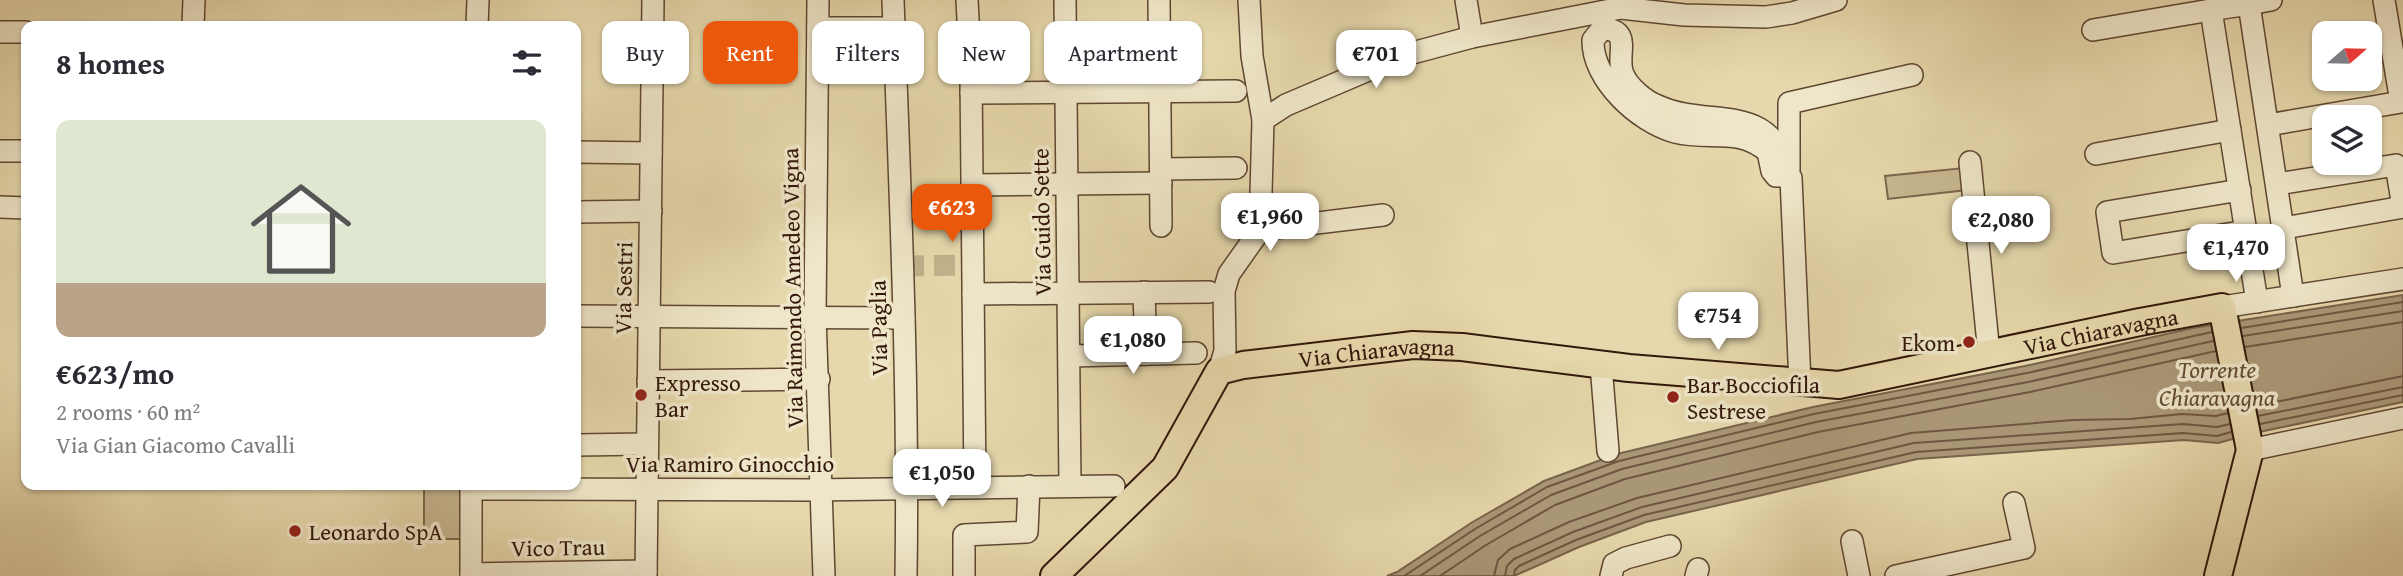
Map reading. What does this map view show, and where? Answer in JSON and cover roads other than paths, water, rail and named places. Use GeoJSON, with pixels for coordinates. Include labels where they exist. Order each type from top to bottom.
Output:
{"type":"FeatureCollection","features":[{"type":"Feature","properties":{"kind":"main road","name":"Via Chiaravagna"},"geometry":{"type":"LineString","coordinates":[[1219,371],[1243,365],[1413,345],[1462,347],[1601,365],[1839,385],[2140,322],[2223,313]]}},
{"type":"Feature","properties":{"kind":"main road"},"geometry":{"type":"LineString","coordinates":[[2218,576],[2249,444],[2223,313]]}},
{"type":"Feature","properties":{"kind":"main road"},"geometry":{"type":"LineString","coordinates":[[1054,576],[1165,468],[1219,371]]}},
{"type":"Feature","properties":{"kind":"street"},"geometry":{"type":"LineString","coordinates":[[193,21],[194,0]]}},
{"type":"Feature","properties":{"kind":"street"},"geometry":{"type":"LineString","coordinates":[[477,21],[478,0]]}},
{"type":"Feature","properties":{"kind":"street","name":"Via Sestri"},"geometry":{"type":"LineString","coordinates":[[646,574],[653,0]]}},
{"type":"Feature","properties":{"kind":"street","name":"Via Raimondo Amedeo Vigna"},"geometry":{"type":"LineString","coordinates":[[818,0],[818,21]]}},
{"type":"Feature","properties":{"kind":"street","name":"Via Paglia"},"geometry":{"type":"LineString","coordinates":[[893,0],[894,21]]}},
{"type":"Feature","properties":{"kind":"street"},"geometry":{"type":"LineString","coordinates":[[967,0],[971,93],[975,487]]}},
{"type":"Feature","properties":{"kind":"street","name":"Via Guido Sette"},"geometry":{"type":"LineString","coordinates":[[1065,0],[1070,486]]}},
{"type":"Feature","properties":{"kind":"street"},"geometry":{"type":"LineString","coordinates":[[1159,0],[1161,226]]}},
{"type":"Feature","properties":{"kind":"street"},"geometry":{"type":"LineString","coordinates":[[1219,371],[1225,351],[1224,291],[1228,274],[1260,230],[1264,120],[1252,56],[1249,0]]}},
{"type":"Feature","properties":{"kind":"street"},"geometry":{"type":"LineString","coordinates":[[1466,0],[1472,37]]}},
{"type":"Feature","properties":{"kind":"street"},"geometry":{"type":"LineString","coordinates":[[1264,120],[1286,105],[1401,56],[1472,37],[1621,4],[1766,9],[1792,13],[1836,0]]}},
{"type":"Feature","properties":{"kind":"street"},"geometry":{"type":"LineString","coordinates":[[2093,30],[2271,0]]}},
{"type":"Feature","properties":{"kind":"street"},"geometry":{"type":"LineString","coordinates":[[2268,125],[2401,102],[2384,0]]}},
{"type":"Feature","properties":{"kind":"street"},"geometry":{"type":"LineString","coordinates":[[2249,4],[2293,296]]}},
{"type":"Feature","properties":{"kind":"street"},"geometry":{"type":"LineString","coordinates":[[2211,10],[2257,302]]}},
{"type":"Feature","properties":{"kind":"street"},"geometry":{"type":"LineString","coordinates":[[1788,176],[1776,176],[1772,171],[1768,152],[1754,142],[1732,136],[1675,132],[1635,110],[1602,75],[1593,50],[1593,40],[1597,34],[1602,29],[1610,29],[1618,34],[1623,44],[1620,67],[1623,77],[1655,106],[1670,111],[1743,122],[1760,129],[1775,141],[1782,152],[1788,176],[1791,178],[1800,383]]}},
{"type":"Feature","properties":{"kind":"street"},"geometry":{"type":"LineString","coordinates":[[0,32],[21,32]]}},
{"type":"Feature","properties":{"kind":"street"},"geometry":{"type":"LineString","coordinates":[[1788,176],[1789,103],[1912,75]]}},
{"type":"Feature","properties":{"kind":"street","name":"Via Raimondo Amedeo Vigna"},"geometry":{"type":"LineString","coordinates":[[817,84],[815,316],[824,576]]}},
{"type":"Feature","properties":{"kind":"street","name":"Via Paglia"},"geometry":{"type":"LineString","coordinates":[[896,84],[908,489],[906,576]]}},
{"type":"Feature","properties":{"kind":"street"},"geometry":{"type":"LineString","coordinates":[[971,93],[1236,91]]}},
{"type":"Feature","properties":{"kind":"street"},"geometry":{"type":"LineString","coordinates":[[2096,154],[2230,130]]}},
{"type":"Feature","properties":{"kind":"street"},"geometry":{"type":"LineString","coordinates":[[0,151],[21,151]]}},
{"type":"Feature","properties":{"kind":"street"},"geometry":{"type":"LineString","coordinates":[[581,152],[651,153]]}},
{"type":"Feature","properties":{"kind":"street"},"geometry":{"type":"LineString","coordinates":[[1970,162],[1989,354]]}},
{"type":"Feature","properties":{"kind":"street"},"geometry":{"type":"LineString","coordinates":[[2277,184],[2396,165],[2403,207],[2284,228]]}},
{"type":"Feature","properties":{"kind":"street"},"geometry":{"type":"LineString","coordinates":[[972,184],[1067,184],[1236,168]]}},
{"type":"Feature","properties":{"kind":"street"},"geometry":{"type":"LineString","coordinates":[[2240,190],[2107,212],[2113,253],[2246,231]]}},
{"type":"Feature","properties":{"kind":"street"},"geometry":{"type":"LineString","coordinates":[[0,207],[21,208]]}},
{"type":"Feature","properties":{"kind":"street"},"geometry":{"type":"LineString","coordinates":[[581,212],[650,211]]}},
{"type":"Feature","properties":{"kind":"street"},"geometry":{"type":"LineString","coordinates":[[1260,230],[1383,215]]}},
{"type":"Feature","properties":{"kind":"street","name":"Via Chiaravagna"},"geometry":{"type":"LineString","coordinates":[[2223,313],[2257,302],[2403,279]]}},
{"type":"Feature","properties":{"kind":"street"},"geometry":{"type":"LineString","coordinates":[[1144,292],[1146,355]]}},
{"type":"Feature","properties":{"kind":"street"},"geometry":{"type":"LineString","coordinates":[[973,294],[1209,292]]}},
{"type":"Feature","properties":{"kind":"street"},"geometry":{"type":"LineString","coordinates":[[581,316],[904,318]]}},
{"type":"Feature","properties":{"kind":"street"},"geometry":{"type":"LineString","coordinates":[[1069,356],[1196,353]]}},
{"type":"Feature","properties":{"kind":"street"},"geometry":{"type":"LineString","coordinates":[[1601,365],[1608,451]]}},
{"type":"Feature","properties":{"kind":"street"},"geometry":{"type":"LineString","coordinates":[[649,381],[819,379]]}},
{"type":"Feature","properties":{"kind":"street"},"geometry":{"type":"LineString","coordinates":[[2249,444],[2403,418]]}},
{"type":"Feature","properties":{"kind":"street"},"geometry":{"type":"LineString","coordinates":[[581,445],[647,444]]}},
{"type":"Feature","properties":{"kind":"street","name":"Via Ramiro Ginocchio"},"geometry":{"type":"LineString","coordinates":[[581,488],[821,490],[1114,485]]}},
{"type":"Feature","properties":{"kind":"street"},"geometry":{"type":"LineString","coordinates":[[964,576],[964,535],[1027,532],[1029,486]]}},
{"type":"Feature","properties":{"kind":"street"},"geometry":{"type":"LineString","coordinates":[[471,490],[471,575]]}},
{"type":"Feature","properties":{"kind":"street"},"geometry":{"type":"LineString","coordinates":[[1896,576],[2024,548],[2014,503]]}},
{"type":"Feature","properties":{"kind":"street"},"geometry":{"type":"LineString","coordinates":[[1852,541],[1859,576]]}},
{"type":"Feature","properties":{"kind":"street"},"geometry":{"type":"LineString","coordinates":[[1611,576],[1614,564],[1670,546]]}},
{"type":"Feature","properties":{"kind":"street","name":"Vico Trau"},"geometry":{"type":"LineString","coordinates":[[471,575],[646,574]]}},
{"type":"Feature","properties":{"kind":"water","name":"Torrente Chiaravagna"},"geometry":{"type":"Polygon","coordinates":[[[2403,295],[2403,402],[2218,443],[2184,440],[1917,459],[1646,522],[1579,547],[1514,576],[1387,576],[1544,481],[1617,454],[1813,407],[2025,366],[2193,328],[2403,295]]]}},
{"type":"Feature","properties":{"kind":"tunnel"},"geometry":{"type":"LineString","coordinates":[[903,266],[973,265]]}},
{"type":"Feature","properties":{"kind":"place","name":"Ekom"},"geometry":{"type":"Point","coordinates":[1969,342]}},
{"type":"Feature","properties":{"kind":"place","name":"Expresso Bar"},"geometry":{"type":"Point","coordinates":[641,395]}},
{"type":"Feature","properties":{"kind":"place","name":"Bar Bocciofila Sestrese"},"geometry":{"type":"Point","coordinates":[1673,397]}},
{"type":"Feature","properties":{"kind":"place","name":"Leonardo SpA"},"geometry":{"type":"Point","coordinates":[295,531]}}]}
